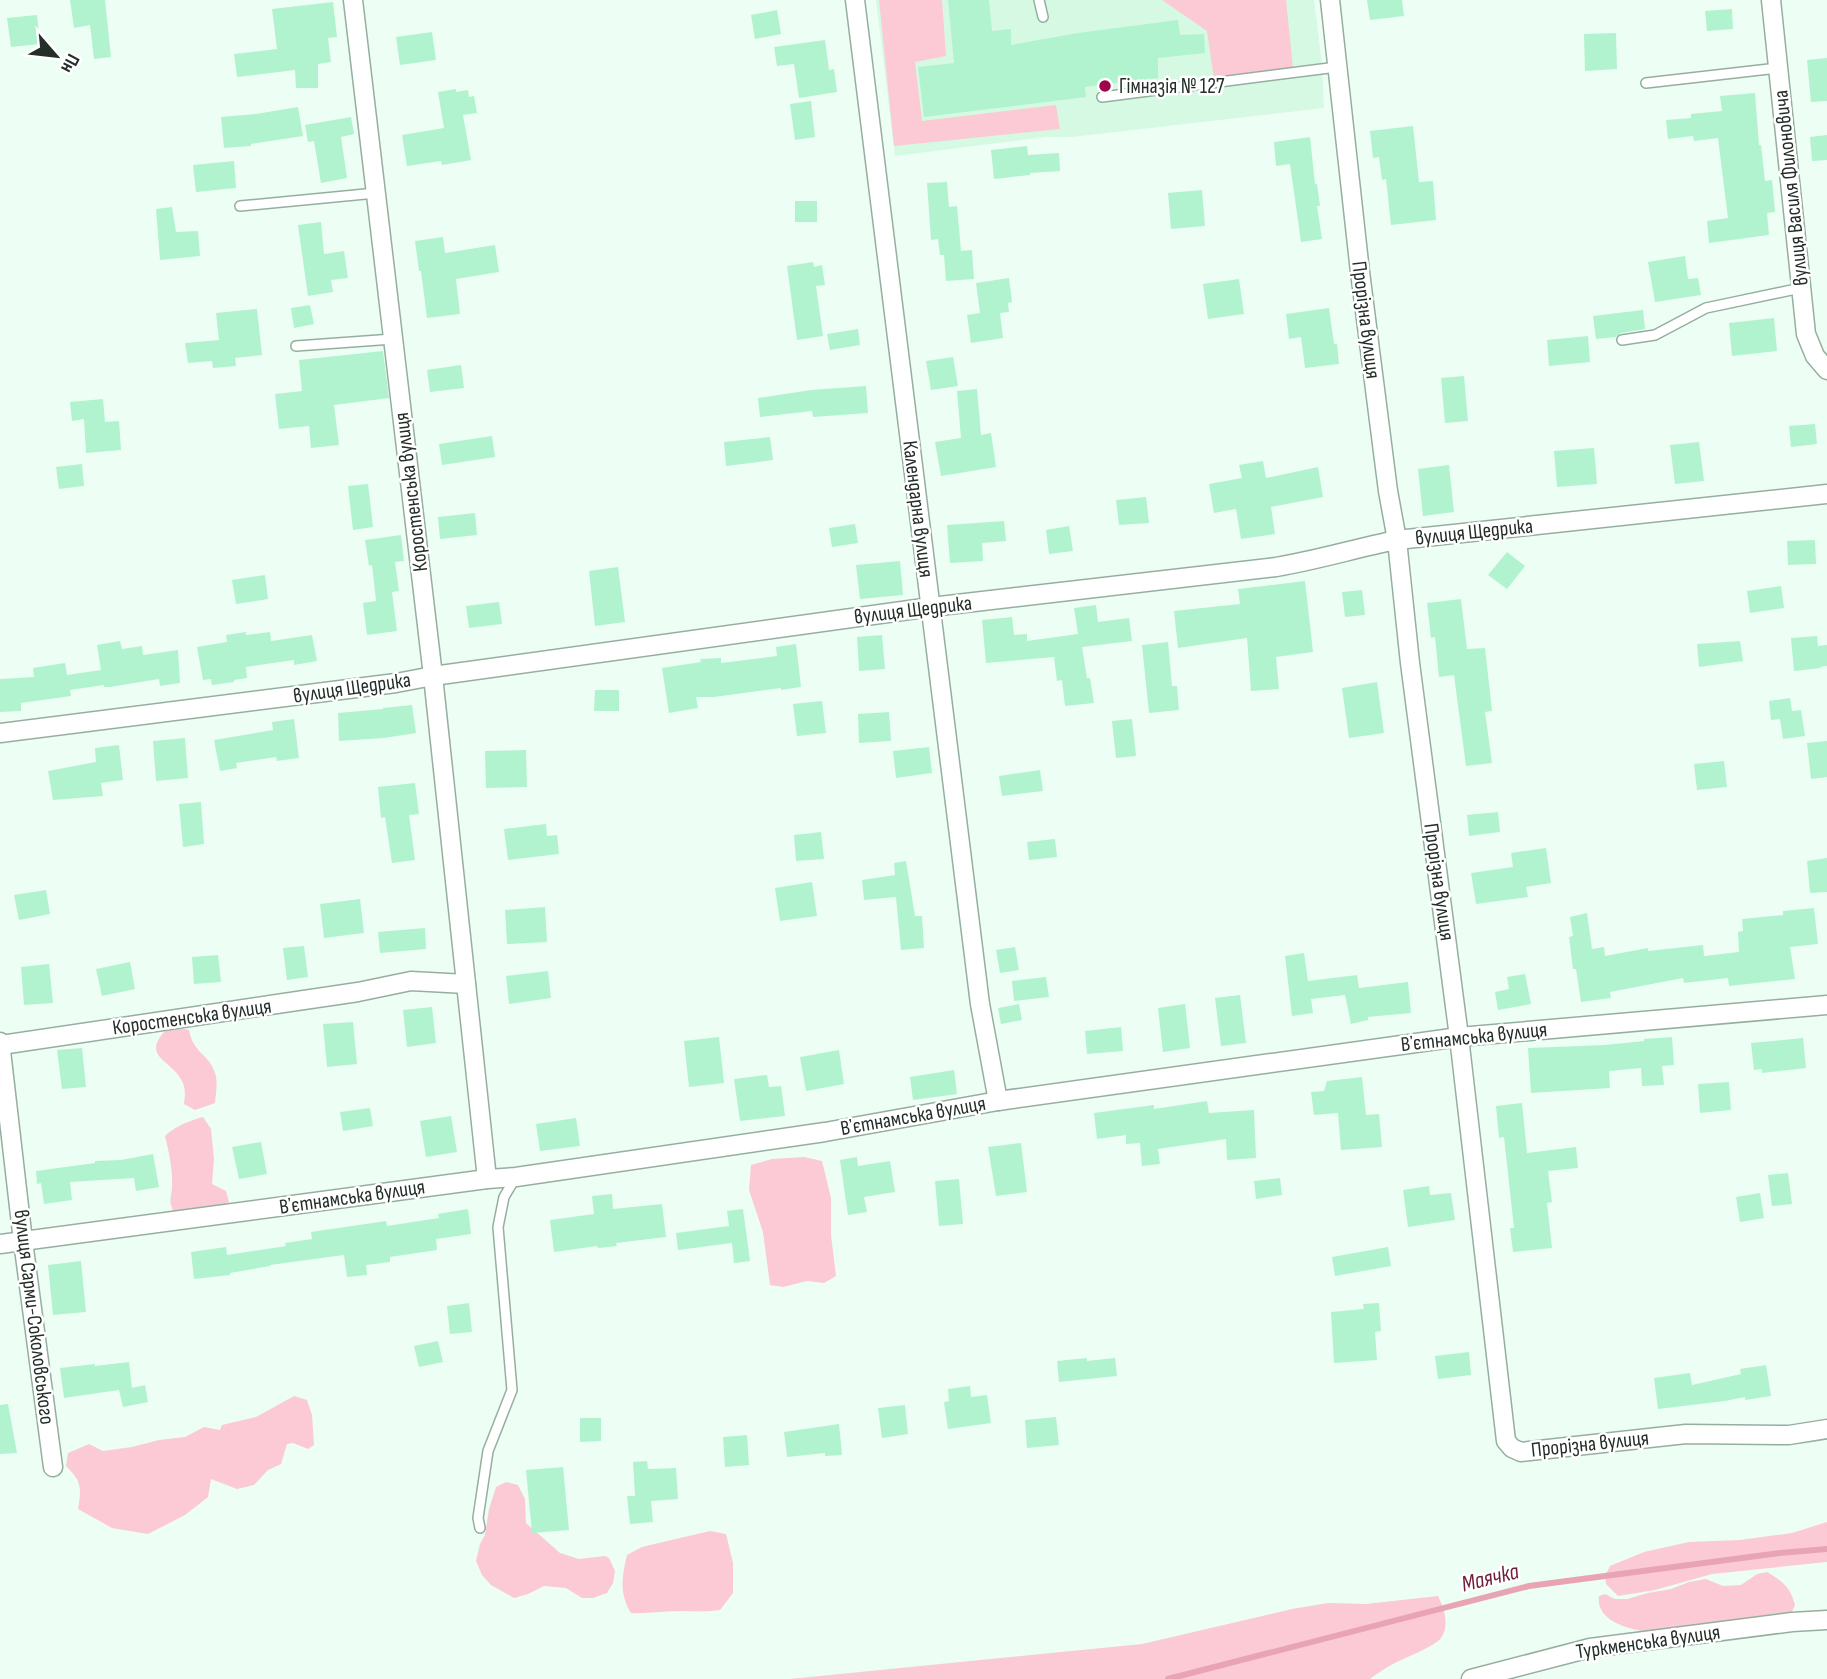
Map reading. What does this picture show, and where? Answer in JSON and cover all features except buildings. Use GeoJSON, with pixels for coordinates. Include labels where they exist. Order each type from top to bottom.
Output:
{"type":"FeatureCollection","features":[{"type":"Feature","properties":{"kind":"street","name":"Коростенська вулиця"},"geometry":{"type":"LineString","coordinates":[[353,0],[433,676],[487,1180]]}},
{"type":"Feature","properties":{"kind":"street","name":"Календарна вулиця"},"geometry":{"type":"LineString","coordinates":[[855,0],[980,1004],[998,1101]]}},
{"type":"Feature","properties":{"kind":"street","name":"Прорізна вулиця"},"geometry":{"type":"LineString","coordinates":[[1330,0],[1361,286],[1397,540],[1506,1441],[1521,1452],[1686,1434],[1789,1435],[1827,1429]]}},
{"type":"Feature","properties":{"kind":"street","name":"вулиця Василя Филоновича"},"geometry":{"type":"LineString","coordinates":[[1771,0],[1806,334],[1815,356],[1827,370]]}},
{"type":"Feature","properties":{"kind":"street","name":"вулиця Щедрика"},"geometry":{"type":"LineString","coordinates":[[0,733],[396,683],[930,607],[1276,567],[1397,540],[1827,494]]}},
{"type":"Feature","properties":{"kind":"street","name":"Коростенська вулиця"},"geometry":{"type":"LineString","coordinates":[[0,1043],[358,992],[411,981],[466,984]]}},
{"type":"Feature","properties":{"kind":"street","name":"Вʼєтнамська вулиця"},"geometry":{"type":"LineString","coordinates":[[0,1244],[516,1177],[825,1132],[998,1101],[1459,1037],[1827,1005]]}},
{"type":"Feature","properties":{"kind":"street","name":"вулиця Сарми-Соколовського"},"geometry":{"type":"LineString","coordinates":[[0,1043],[53,1467]]}},
{"type":"Feature","properties":{"kind":"street","name":"Туркменська вулиця"},"geometry":{"type":"LineString","coordinates":[[1471,1679],[1590,1648],[1792,1622],[1827,1620]]}},
{"type":"Feature","properties":{"kind":"lane"},"geometry":{"type":"LineString","coordinates":[[1039,0],[1042,17]]}},
{"type":"Feature","properties":{"kind":"lane"},"geometry":{"type":"LineString","coordinates":[[1102,97],[1337,66]]}},
{"type":"Feature","properties":{"kind":"lane"},"geometry":{"type":"LineString","coordinates":[[1646,83],[1778,68]]}},
{"type":"Feature","properties":{"kind":"lane"},"geometry":{"type":"LineString","coordinates":[[240,206],[376,193]]}},
{"type":"Feature","properties":{"kind":"lane"},"geometry":{"type":"LineString","coordinates":[[1622,340],[1655,335],[1706,308],[1801,288]]}},
{"type":"Feature","properties":{"kind":"lane"},"geometry":{"type":"LineString","coordinates":[[296,346],[393,339]]}},
{"type":"Feature","properties":{"kind":"lane"},"geometry":{"type":"LineString","coordinates":[[480,1528],[478,1518],[488,1451],[512,1390],[498,1227],[504,1196],[516,1177]]}},
{"type":"Feature","properties":{"kind":"shaded area","name":"Гімназія № 127"},"geometry":{"type":"Polygon","coordinates":[[[876,0],[1314,0],[1324,108],[1072,137],[1045,137],[895,156],[876,0]]]}},
{"type":"Feature","properties":{"kind":"shaded area"},"geometry":{"type":"Polygon","coordinates":[[[879,0],[942,0],[946,56],[915,62],[922,121],[1056,105],[1060,129],[894,146],[879,0]]]}},
{"type":"Feature","properties":{"kind":"shaded area"},"geometry":{"type":"Polygon","coordinates":[[[1162,0],[1286,0],[1293,68],[1214,79],[1207,31],[1162,0]]]}},
{"type":"Feature","properties":{"kind":"shaded area"},"geometry":{"type":"Polygon","coordinates":[[[170,1026],[189,1030],[193,1043],[210,1063],[217,1081],[215,1103],[195,1110],[184,1104],[185,1090],[182,1081],[157,1051],[161,1036],[170,1026]]]}},
{"type":"Feature","properties":{"kind":"shaded area"},"geometry":{"type":"Polygon","coordinates":[[[203,1117],[211,1129],[214,1159],[212,1184],[226,1191],[229,1202],[217,1209],[202,1208],[185,1217],[175,1214],[171,1203],[172,1175],[165,1136],[182,1124],[203,1117]]]}},
{"type":"Feature","properties":{"kind":"shaded area"},"geometry":{"type":"Polygon","coordinates":[[[804,1157],[822,1161],[831,1198],[831,1235],[836,1276],[824,1283],[807,1281],[783,1287],[770,1285],[763,1232],[749,1190],[751,1165],[772,1159],[804,1157]]]}},
{"type":"Feature","properties":{"kind":"shaded area"},"geometry":{"type":"Polygon","coordinates":[[[294,1396],[307,1400],[312,1415],[314,1445],[308,1449],[293,1443],[287,1444],[281,1464],[268,1470],[254,1485],[237,1489],[211,1479],[208,1497],[185,1515],[148,1534],[112,1528],[78,1509],[79,1485],[66,1466],[68,1453],[89,1444],[103,1451],[185,1437],[204,1427],[220,1430],[222,1425],[256,1417],[294,1396]]]}},
{"type":"Feature","properties":{"kind":"shaded area"},"geometry":{"type":"Polygon","coordinates":[[[506,1482],[518,1485],[525,1499],[526,1523],[560,1553],[579,1559],[605,1556],[609,1558],[615,1571],[613,1583],[607,1593],[593,1598],[582,1598],[566,1588],[544,1586],[514,1598],[491,1585],[482,1575],[476,1561],[496,1487],[506,1482]]]}},
{"type":"Feature","properties":{"kind":"shaded area"},"geometry":{"type":"Polygon","coordinates":[[[1827,1522],[1827,1562],[1712,1574],[1655,1590],[1618,1596],[1606,1584],[1605,1576],[1610,1566],[1644,1552],[1689,1542],[1740,1540],[1792,1533],[1827,1522]]]}},
{"type":"Feature","properties":{"kind":"shaded area"},"geometry":{"type":"Polygon","coordinates":[[[710,1531],[726,1534],[733,1563],[733,1593],[720,1610],[631,1613],[623,1585],[627,1555],[642,1547],[710,1531]]]}},
{"type":"Feature","properties":{"kind":"shaded area"},"geometry":{"type":"Polygon","coordinates":[[[1767,1572],[1782,1582],[1791,1594],[1795,1605],[1791,1614],[1660,1633],[1620,1625],[1604,1614],[1600,1606],[1599,1596],[1605,1594],[1615,1599],[1627,1599],[1706,1579],[1723,1586],[1741,1585],[1757,1574],[1767,1572]]]}},
{"type":"Feature","properties":{"kind":"shaded area"},"geometry":{"type":"Polygon","coordinates":[[[1438,1596],[1446,1622],[1441,1638],[1370,1679],[790,1679],[1142,1644],[1328,1603],[1366,1604],[1438,1596]]]}},
{"type":"Feature","properties":{"kind":"waterway","name":"Маячка"},"geometry":{"type":"LineString","coordinates":[[1168,1679],[1529,1586],[1827,1549]]}},
{"type":"Feature","properties":{"kind":"place","name":"Гімназія № 127"},"geometry":{"type":"Point","coordinates":[1105,86]}}]}
